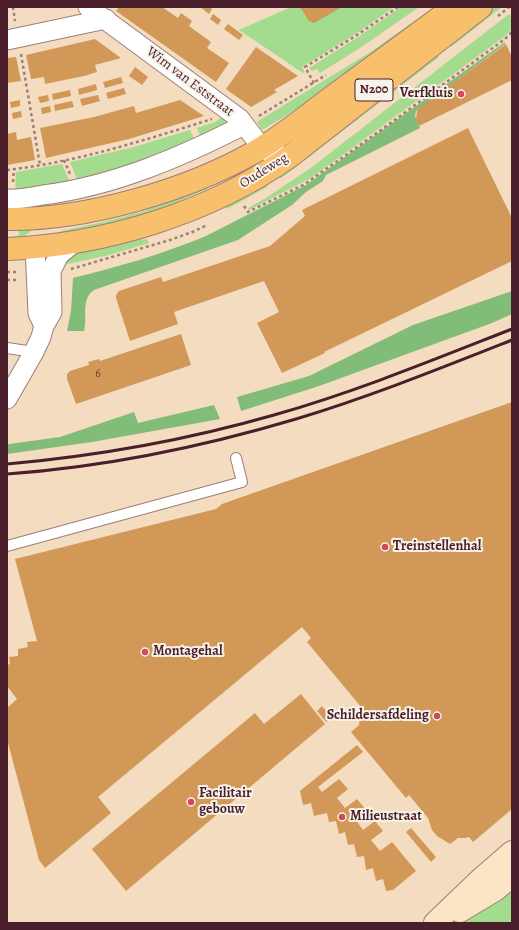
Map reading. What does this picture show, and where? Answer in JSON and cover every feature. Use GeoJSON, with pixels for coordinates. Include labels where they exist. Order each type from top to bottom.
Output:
{"type":"FeatureCollection","features":[{"type":"Feature","properties":{"kind":"main road","name":"Oudeweg"},"geometry":{"type":"LineString","coordinates":[[7,219],[40,217],[106,207],[163,192],[204,177],[234,163],[262,148],[454,7]]}},
{"type":"Feature","properties":{"kind":"main road","name":"Oudeweg"},"geometry":{"type":"LineString","coordinates":[[7,249],[75,242],[142,226],[221,196],[267,172],[289,157],[480,7]]}},
{"type":"Feature","properties":{"kind":"main road"},"geometry":{"type":"LineString","coordinates":[[35,247],[36,236],[39,232],[92,221],[106,207]]}},
{"type":"Feature","properties":{"kind":"main road"},"geometry":{"type":"LineString","coordinates":[[436,923],[482,878],[512,852]]}},
{"type":"Feature","properties":{"kind":"main road"},"geometry":{"type":"LineString","coordinates":[[436,923],[495,890],[512,876]]}},
{"type":"Feature","properties":{"kind":"street","name":"Wim van Eststraat"},"geometry":{"type":"LineString","coordinates":[[88,7],[240,119],[262,148],[274,155],[289,157]]}},
{"type":"Feature","properties":{"kind":"street"},"geometry":{"type":"LineString","coordinates":[[12,39],[106,19]]}},
{"type":"Feature","properties":{"kind":"street"},"geometry":{"type":"LineString","coordinates":[[7,199],[64,192],[112,180],[208,143],[244,125]]}},
{"type":"Feature","properties":{"kind":"street"},"geometry":{"type":"LineString","coordinates":[[7,400],[34,352],[44,326],[52,312],[51,271],[59,255],[75,242]]}},
{"type":"Feature","properties":{"kind":"street"},"geometry":{"type":"LineString","coordinates":[[35,247],[38,313],[44,326]]}},
{"type":"Feature","properties":{"kind":"lane"},"geometry":{"type":"LineString","coordinates":[[7,348],[34,352]]}},
{"type":"Feature","properties":{"kind":"lane"},"geometry":{"type":"LineString","coordinates":[[7,546],[242,482],[236,458]]}},
{"type":"Feature","properties":{"kind":"path"},"geometry":{"type":"LineString","coordinates":[[244,125],[314,83],[305,67],[354,37],[398,7]]}},
{"type":"Feature","properties":{"kind":"path","name":"Oudeweg"},"geometry":{"type":"LineString","coordinates":[[243,206],[248,212],[305,184],[418,103],[505,39],[512,32]]}},
{"type":"Feature","properties":{"kind":"path"},"geometry":{"type":"LineString","coordinates":[[12,39],[40,165]]}},
{"type":"Feature","properties":{"kind":"path"},"geometry":{"type":"LineString","coordinates":[[7,170],[40,165],[103,151],[213,119],[229,111]]}},
{"type":"Feature","properties":{"kind":"green space"},"geometry":{"type":"Polygon","coordinates":[[[291,7],[394,7],[357,33],[302,67],[305,72],[303,73],[239,30],[291,7]]]}},
{"type":"Feature","properties":{"kind":"green space"},"geometry":{"type":"Polygon","coordinates":[[[401,7],[419,7],[363,46],[320,73],[317,69],[312,71],[309,68],[355,39],[401,7]]]}},
{"type":"Feature","properties":{"kind":"green space"},"geometry":{"type":"Polygon","coordinates":[[[434,7],[441,7],[315,98],[262,130],[257,122],[372,51],[434,7]]]}},
{"type":"Feature","properties":{"kind":"green space"},"geometry":{"type":"Polygon","coordinates":[[[485,7],[502,7],[451,47],[445,38],[485,7]]]}},
{"type":"Feature","properties":{"kind":"green space"},"geometry":{"type":"Polygon","coordinates":[[[509,14],[512,17],[512,29],[504,37],[311,178],[249,210],[248,208],[266,198],[312,167],[509,14]]]}},
{"type":"Feature","properties":{"kind":"green space"},"geometry":{"type":"Polygon","coordinates":[[[505,42],[505,44],[416,111],[415,116],[420,128],[326,175],[323,181],[306,192],[292,205],[238,240],[94,290],[87,299],[84,331],[67,331],[71,311],[73,278],[140,260],[190,243],[306,185],[505,42]]]}},
{"type":"Feature","properties":{"kind":"green space"},"geometry":{"type":"Polygon","coordinates":[[[436,53],[439,57],[288,173],[281,178],[277,178],[436,53]]]}},
{"type":"Feature","properties":{"kind":"green space"},"geometry":{"type":"Polygon","coordinates":[[[225,115],[230,123],[202,140],[197,128],[215,122],[225,115]]]}},
{"type":"Feature","properties":{"kind":"green space"},"geometry":{"type":"Polygon","coordinates":[[[190,130],[196,143],[79,184],[70,162],[134,147],[190,130]]]}},
{"type":"Feature","properties":{"kind":"green space"},"geometry":{"type":"Polygon","coordinates":[[[62,164],[71,185],[15,192],[16,172],[62,164]]]}},
{"type":"Feature","properties":{"kind":"green space"},"geometry":{"type":"Polygon","coordinates":[[[269,182],[267,187],[227,209],[222,201],[269,182]]]}},
{"type":"Feature","properties":{"kind":"green space"},"geometry":{"type":"Polygon","coordinates":[[[206,186],[207,189],[154,212],[94,229],[53,235],[61,231],[141,212],[180,198],[206,186]]]}},
{"type":"Feature","properties":{"kind":"green space"},"geometry":{"type":"Polygon","coordinates":[[[19,226],[34,228],[22,239],[11,239],[12,237],[19,235],[19,226]]]}},
{"type":"Feature","properties":{"kind":"green space"},"geometry":{"type":"Polygon","coordinates":[[[147,239],[149,243],[109,255],[63,265],[68,257],[88,247],[147,239]]]}},
{"type":"Feature","properties":{"kind":"green space"},"geometry":{"type":"Polygon","coordinates":[[[512,291],[512,314],[492,323],[319,386],[241,411],[237,397],[309,376],[413,325],[512,291]]]}},
{"type":"Feature","properties":{"kind":"green space"},"geometry":{"type":"Polygon","coordinates":[[[214,405],[220,419],[92,442],[7,454],[7,446],[9,444],[60,437],[134,412],[138,423],[214,405]]]}},
{"type":"Feature","properties":{"kind":"green space"},"geometry":{"type":"Polygon","coordinates":[[[512,890],[511,923],[459,923],[495,903],[512,890]]]}},
{"type":"Feature","properties":{"kind":"building"},"geometry":{"type":"Polygon","coordinates":[[[119,7],[162,7],[178,18],[181,13],[192,21],[189,26],[211,42],[207,48],[229,63],[216,82],[116,11],[119,7]]]}},
{"type":"Feature","properties":{"kind":"building"},"geometry":{"type":"Polygon","coordinates":[[[200,7],[210,7],[212,9],[209,14],[200,7]]]}},
{"type":"Feature","properties":{"kind":"building"},"geometry":{"type":"Polygon","coordinates":[[[300,7],[342,7],[314,23],[309,21],[300,7]]]}},
{"type":"Feature","properties":{"kind":"building"},"geometry":{"type":"Polygon","coordinates":[[[213,14],[221,20],[218,25],[210,19],[213,14]]]}},
{"type":"Feature","properties":{"kind":"building"},"geometry":{"type":"Polygon","coordinates":[[[228,24],[243,35],[239,40],[224,29],[228,24]]]}},
{"type":"Feature","properties":{"kind":"building"},"geometry":{"type":"Polygon","coordinates":[[[95,39],[121,58],[95,65],[97,72],[84,76],[45,84],[44,77],[31,79],[26,55],[95,39]]]}},
{"type":"Feature","properties":{"kind":"building","name":"Verfkluis"},"geometry":{"type":"Polygon","coordinates":[[[506,44],[512,57],[512,80],[419,126],[416,120],[417,111],[419,108],[506,44]]]}},
{"type":"Feature","properties":{"kind":"building"},"geometry":{"type":"Polygon","coordinates":[[[256,47],[298,76],[274,90],[277,92],[251,107],[226,89],[256,47]]]}},
{"type":"Feature","properties":{"kind":"building"},"geometry":{"type":"Polygon","coordinates":[[[16,57],[21,81],[7,83],[7,58],[16,57]]]}},
{"type":"Feature","properties":{"kind":"building"},"geometry":{"type":"Polygon","coordinates":[[[135,67],[148,77],[142,85],[129,76],[135,67]]]}},
{"type":"Feature","properties":{"kind":"building"},"geometry":{"type":"Polygon","coordinates":[[[121,77],[123,83],[105,88],[103,82],[121,77]]]}},
{"type":"Feature","properties":{"kind":"building"},"geometry":{"type":"Polygon","coordinates":[[[96,84],[97,90],[79,95],[78,89],[96,84]]]}},
{"type":"Feature","properties":{"kind":"building"},"geometry":{"type":"Polygon","coordinates":[[[124,88],[126,94],[108,99],[106,93],[124,88]]]}},
{"type":"Feature","properties":{"kind":"building"},"geometry":{"type":"Polygon","coordinates":[[[70,90],[71,96],[53,100],[52,94],[70,90]]]}},
{"type":"Feature","properties":{"kind":"building"},"geometry":{"type":"Polygon","coordinates":[[[48,95],[49,101],[40,103],[38,97],[48,95]]]}},
{"type":"Feature","properties":{"kind":"building"},"geometry":{"type":"Polygon","coordinates":[[[98,95],[100,101],[82,106],[80,99],[98,95]]]}},
{"type":"Feature","properties":{"kind":"building"},"geometry":{"type":"Polygon","coordinates":[[[20,100],[20,106],[11,108],[10,102],[20,100]]]}},
{"type":"Feature","properties":{"kind":"building"},"geometry":{"type":"Polygon","coordinates":[[[180,100],[204,116],[129,139],[46,158],[40,128],[94,117],[134,106],[136,113],[180,100]]]}},
{"type":"Feature","properties":{"kind":"building"},"geometry":{"type":"Polygon","coordinates":[[[72,101],[74,107],[55,111],[54,105],[72,101]]]}},
{"type":"Feature","properties":{"kind":"building"},"geometry":{"type":"Polygon","coordinates":[[[50,106],[51,112],[42,114],[41,108],[50,106]]]}},
{"type":"Feature","properties":{"kind":"building"},"geometry":{"type":"Polygon","coordinates":[[[21,111],[22,117],[13,119],[12,113],[21,111]]]}},
{"type":"Feature","properties":{"kind":"building"},"geometry":{"type":"Polygon","coordinates":[[[468,128],[512,218],[512,261],[282,373],[257,323],[279,312],[264,281],[174,312],[178,324],[130,341],[116,298],[119,291],[161,277],[163,282],[270,246],[305,216],[302,210],[468,128]]]}},
{"type":"Feature","properties":{"kind":"building"},"geometry":{"type":"Polygon","coordinates":[[[16,132],[17,140],[31,137],[35,160],[7,165],[7,134],[16,132]]]}},
{"type":"Feature","properties":{"kind":"building"},"geometry":{"type":"Polygon","coordinates":[[[181,334],[191,365],[76,404],[67,379],[67,374],[70,371],[89,365],[88,362],[99,359],[100,361],[181,334]]]}},
{"type":"Feature","properties":{"kind":"building"},"geometry":{"type":"Polygon","coordinates":[[[512,402],[512,809],[473,842],[469,837],[458,838],[450,844],[437,836],[432,830],[428,818],[409,795],[406,798],[351,732],[359,725],[360,718],[366,713],[307,642],[311,638],[302,627],[98,797],[111,813],[45,868],[39,860],[7,739],[7,708],[17,699],[7,686],[7,665],[10,664],[9,657],[18,656],[18,649],[28,647],[27,642],[37,641],[15,559],[216,509],[222,504],[512,402]]]}},
{"type":"Feature","properties":{"kind":"building","name":"Facilitair gebouw"},"geometry":{"type":"Polygon","coordinates":[[[301,694],[325,724],[126,891],[92,849],[255,713],[264,724],[301,694]]]}},
{"type":"Feature","properties":{"kind":"building"},"geometry":{"type":"Polygon","coordinates":[[[322,706],[332,718],[326,722],[317,711],[322,706]]]}},
{"type":"Feature","properties":{"kind":"building","name":"Milieustraat"},"geometry":{"type":"Polygon","coordinates":[[[357,745],[363,752],[318,787],[322,792],[339,779],[348,789],[337,798],[345,808],[357,799],[366,810],[355,819],[363,830],[375,821],[383,831],[371,840],[380,851],[392,842],[416,871],[393,890],[386,891],[383,879],[376,881],[373,868],[366,870],[364,856],[357,857],[354,844],[348,845],[345,832],[339,834],[336,821],[329,822],[327,813],[314,816],[311,803],[303,805],[300,791],[357,745]]]}},
{"type":"Feature","properties":{"kind":"building"},"geometry":{"type":"Polygon","coordinates":[[[411,828],[436,857],[431,862],[406,832],[411,828]]]}},
{"type":"Feature","properties":{"kind":"railway"},"geometry":{"type":"LineString","coordinates":[[7,464],[108,452],[241,424],[304,406],[364,386],[512,329]]}},
{"type":"Feature","properties":{"kind":"railway"},"geometry":{"type":"LineString","coordinates":[[7,474],[44,471],[117,461],[189,447],[261,429],[378,392],[512,340]]}},
{"type":"Feature","properties":{"kind":"place","name":"Verfkluis"},"geometry":{"type":"Point","coordinates":[461,94]}},
{"type":"Feature","properties":{"kind":"place","name":"Treinstellenhal"},"geometry":{"type":"Point","coordinates":[385,547]}},
{"type":"Feature","properties":{"kind":"place","name":"Montagehal"},"geometry":{"type":"Point","coordinates":[145,652]}},
{"type":"Feature","properties":{"kind":"place","name":"Schildersafdeling"},"geometry":{"type":"Point","coordinates":[437,716]}},
{"type":"Feature","properties":{"kind":"place","name":"Facilitair gebouw"},"geometry":{"type":"Point","coordinates":[191,802]}},
{"type":"Feature","properties":{"kind":"place","name":"Milieustraat"},"geometry":{"type":"Point","coordinates":[342,817]}}]}
